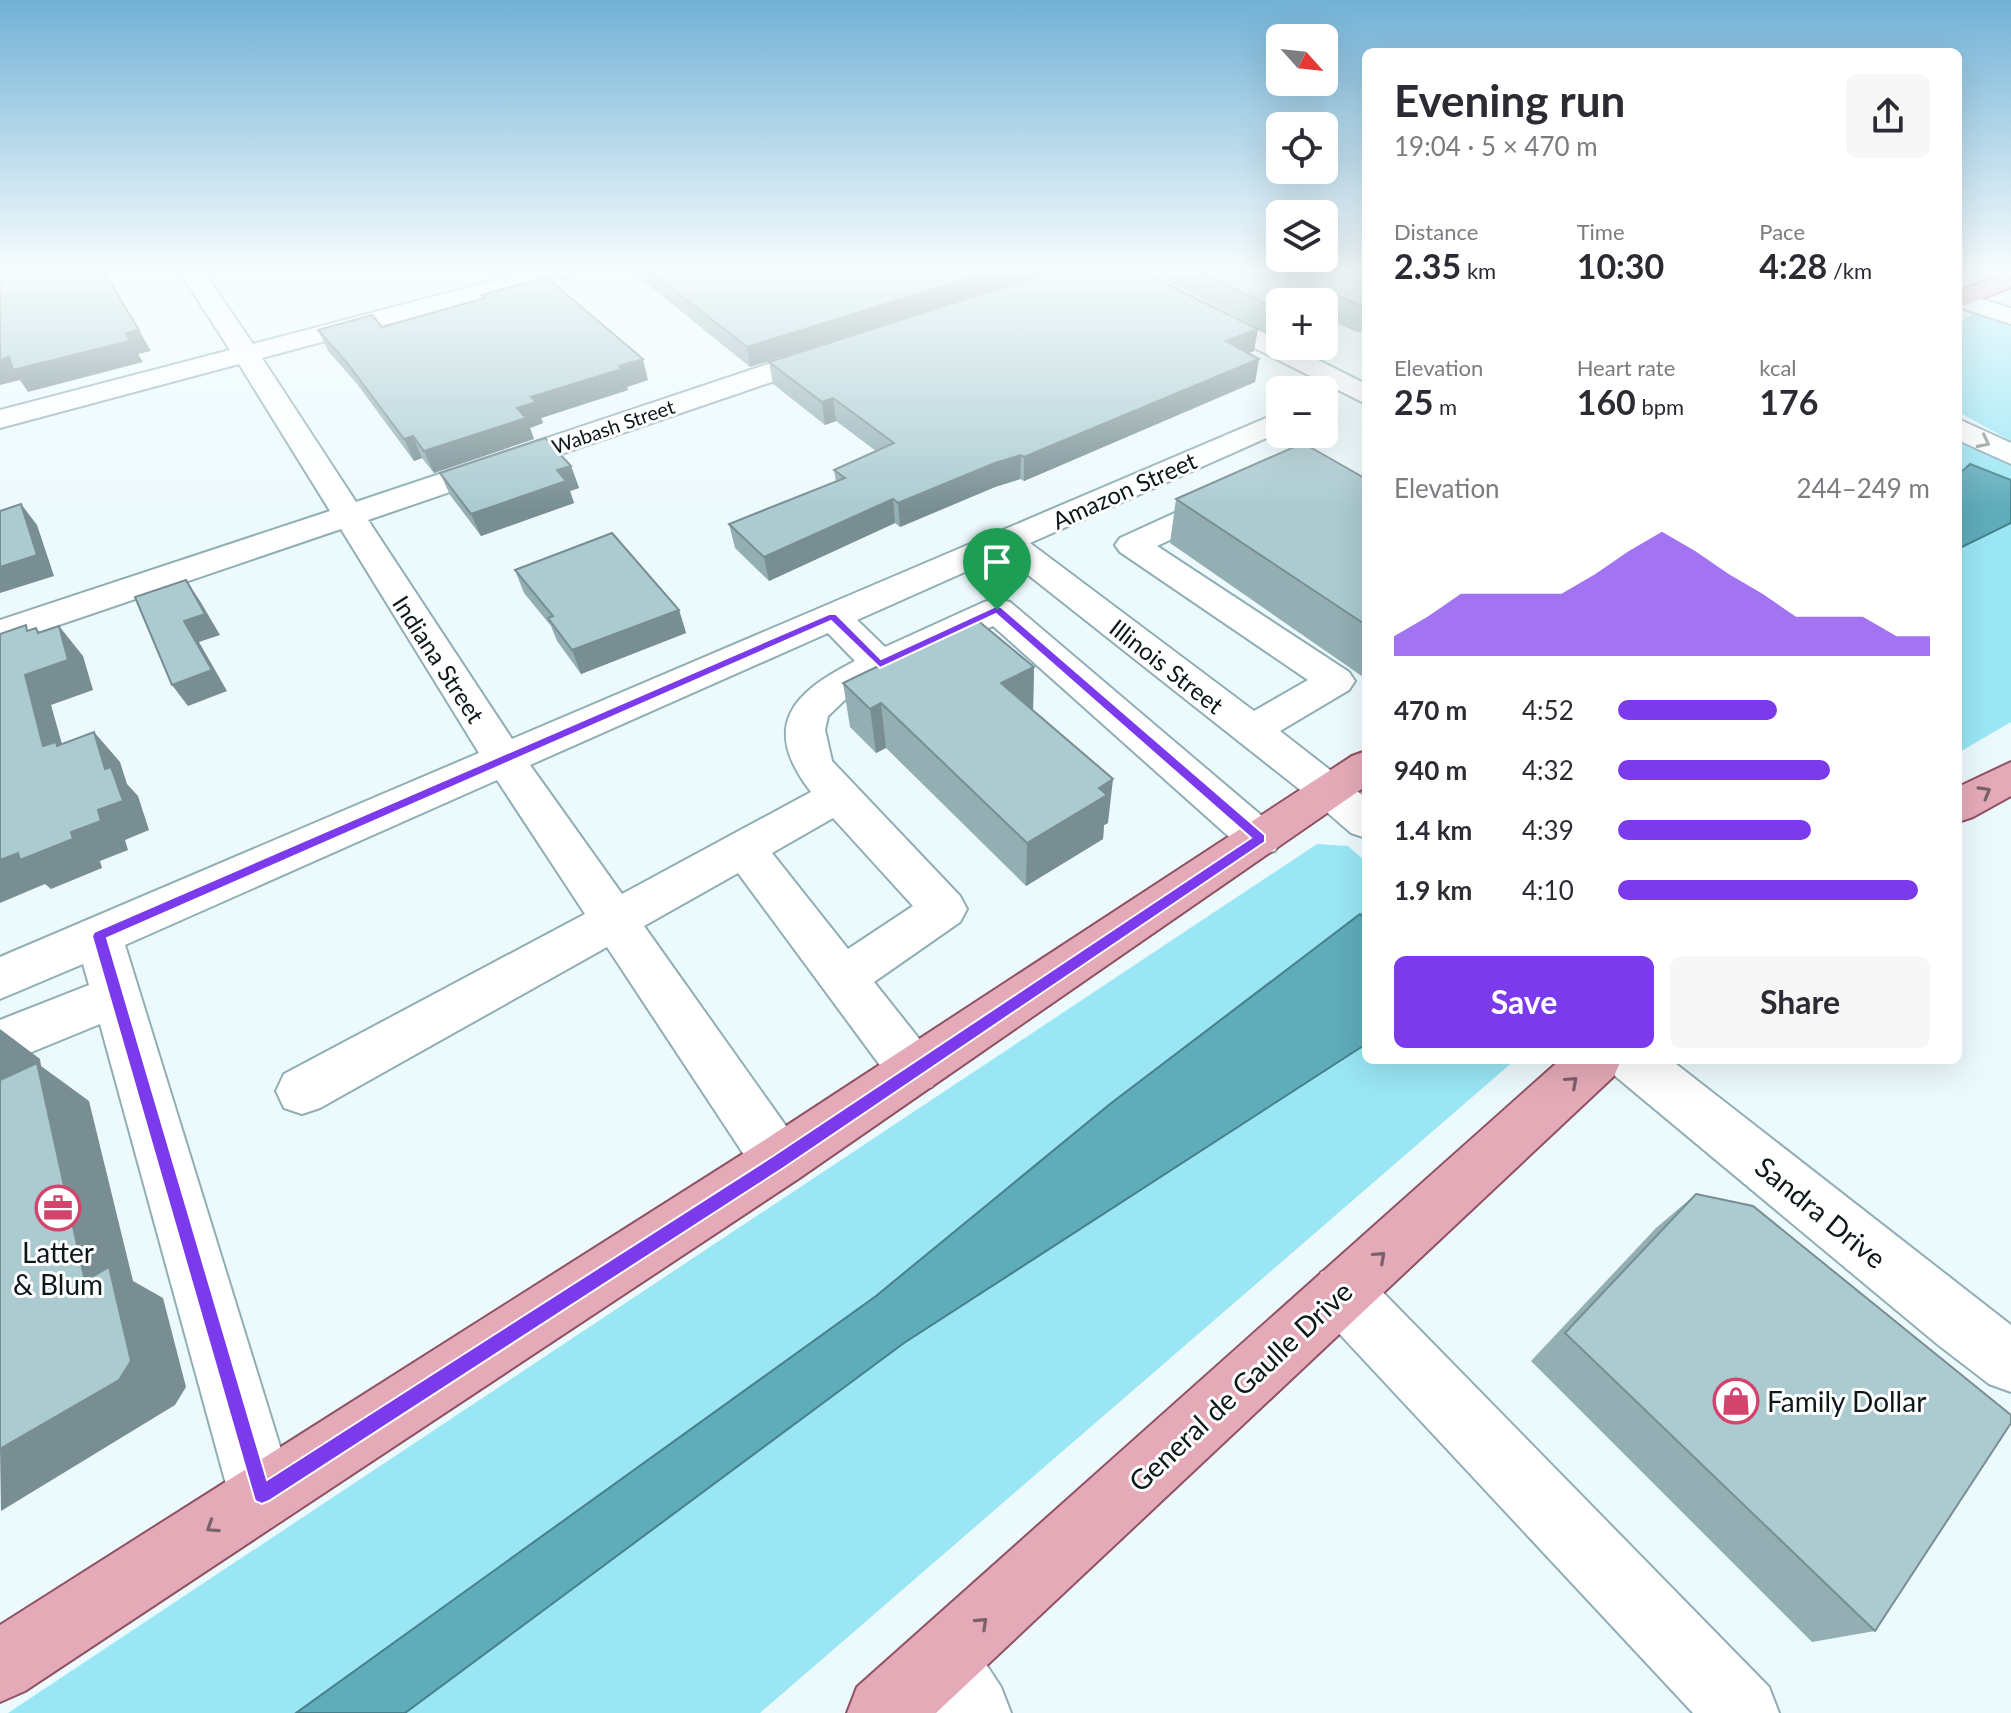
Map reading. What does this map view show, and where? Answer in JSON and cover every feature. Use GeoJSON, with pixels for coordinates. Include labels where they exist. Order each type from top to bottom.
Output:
{"type":"FeatureCollection","features":[{"type":"Feature","properties":{"kind":"main road"},"geometry":{"type":"LineString","coordinates":[[1962,804],[2011,777]]}},
{"type":"Feature","properties":{"kind":"main road"},"geometry":{"type":"LineString","coordinates":[[0,1666],[779,1161],[1260,839],[1353,792]]}},
{"type":"Feature","properties":{"kind":"main road","name":"General de Gaulle Drive"},"geometry":{"type":"LineString","coordinates":[[883,1713],[958,1686],[1342,1293],[1592,1064]]}},
{"type":"Feature","properties":{"kind":"street","name":"Indiana Street"},"geometry":{"type":"LineString","coordinates":[[244,349],[504,758],[779,1161]]}},
{"type":"Feature","properties":{"kind":"street"},"geometry":{"type":"LineString","coordinates":[[0,419],[262,349]]}},
{"type":"Feature","properties":{"kind":"street","name":"Wabash Street"},"geometry":{"type":"LineString","coordinates":[[0,633],[842,349]]}},
{"type":"Feature","properties":{"kind":"street"},"geometry":{"type":"LineString","coordinates":[[1281,349],[1362,388]]}},
{"type":"Feature","properties":{"kind":"street"},"geometry":{"type":"LineString","coordinates":[[1338,396],[1362,388]]}},
{"type":"Feature","properties":{"kind":"street","name":"Amazon Street"},"geometry":{"type":"LineString","coordinates":[[0,979],[1266,427]]}},
{"type":"Feature","properties":{"kind":"street"},"geometry":{"type":"LineString","coordinates":[[1962,430],[2011,455]]}},
{"type":"Feature","properties":{"kind":"street"},"geometry":{"type":"LineString","coordinates":[[1250,731],[1336,681],[1132,545],[1260,487]]}},
{"type":"Feature","properties":{"kind":"street","name":"Illinois Street"},"geometry":{"type":"LineString","coordinates":[[1007,542],[1250,731],[1353,792]]}},
{"type":"Feature","properties":{"kind":"street"},"geometry":{"type":"LineString","coordinates":[[843,978],[944,909],[813,765],[805,730],[810,711],[835,687],[997,610],[1260,839]]}},
{"type":"Feature","properties":{"kind":"street"},"geometry":{"type":"LineString","coordinates":[[833,617],[880,664]]}},
{"type":"Feature","properties":{"kind":"street"},"geometry":{"type":"LineString","coordinates":[[302,1091],[838,796]]}},
{"type":"Feature","properties":{"kind":"street"},"geometry":{"type":"LineString","coordinates":[[744,849],[914,1071]]}},
{"type":"Feature","properties":{"kind":"street"},"geometry":{"type":"LineString","coordinates":[[99,936],[262,1495]]}},
{"type":"Feature","properties":{"kind":"street"},"geometry":{"type":"LineString","coordinates":[[0,1043],[117,995]]}},
{"type":"Feature","properties":{"kind":"street","name":"Sandra Drive"},"geometry":{"type":"LineString","coordinates":[[1638,1064],[1958,1323],[2011,1362]]}},
{"type":"Feature","properties":{"kind":"street"},"geometry":{"type":"LineString","coordinates":[[1342,1293],[1743,1713]]}},
{"type":"Feature","properties":{"kind":"shaded area"},"geometry":{"type":"Polygon","coordinates":[[[1962,349],[2011,349],[2011,441],[1962,414],[1962,349]]]}},
{"type":"Feature","properties":{"kind":"shaded area"},"geometry":{"type":"Polygon","coordinates":[[[1962,438],[2011,464],[2011,480],[1970,464],[1962,471],[1962,438]]]}},
{"type":"Feature","properties":{"kind":"shaded area"},"geometry":{"type":"Polygon","coordinates":[[[1970,464],[2011,480],[2011,523],[1962,547],[1962,471],[1970,464]]]}},
{"type":"Feature","properties":{"kind":"shaded area"},"geometry":{"type":"Polygon","coordinates":[[[2011,523],[2011,722],[1962,751],[1962,547],[2011,523]]]}},
{"type":"Feature","properties":{"kind":"shaded area"},"geometry":{"type":"Polygon","coordinates":[[[1317,844],[1348,846],[1362,858],[1362,916],[1360,914],[1110,1104],[876,1296],[296,1713],[8,1713],[1317,844]]]}},
{"type":"Feature","properties":{"kind":"shaded area"},"geometry":{"type":"Polygon","coordinates":[[[1360,914],[1362,916],[1362,1047],[904,1343],[405,1713],[296,1713],[876,1296],[1110,1104],[1360,914]]]}},
{"type":"Feature","properties":{"kind":"shaded area"},"geometry":{"type":"Polygon","coordinates":[[[1362,1047],[1362,1064],[1510,1064],[760,1713],[405,1713],[904,1343],[1362,1047]]]}},
{"type":"Feature","properties":{"kind":"building"},"geometry":{"type":"Polygon","coordinates":[[[0,349],[98,349],[13,370],[9,357],[0,360],[0,349]]]}},
{"type":"Feature","properties":{"kind":"building"},"geometry":{"type":"Polygon","coordinates":[[[335,349],[631,349],[643,359],[619,366],[622,369],[531,397],[536,402],[517,408],[526,418],[424,451],[413,436],[404,439],[335,349]]]}},
{"type":"Feature","properties":{"kind":"building"},"geometry":{"type":"Polygon","coordinates":[[[810,349],[1241,349],[1259,359],[1024,457],[1021,455],[995,463],[898,503],[893,499],[764,557],[729,524],[845,478],[834,470],[894,443],[833,398],[822,402],[769,362],[810,349]]]}},
{"type":"Feature","properties":{"kind":"building"},"geometry":{"type":"Polygon","coordinates":[[[545,438],[571,466],[557,470],[566,481],[471,514],[440,473],[545,438]]]}},
{"type":"Feature","properties":{"kind":"building"},"geometry":{"type":"Polygon","coordinates":[[[1292,448],[1312,448],[1362,477],[1362,622],[1176,499],[1292,448]]]}},
{"type":"Feature","properties":{"kind":"building"},"geometry":{"type":"Polygon","coordinates":[[[21,504],[37,555],[0,567],[0,511],[21,504]]]}},
{"type":"Feature","properties":{"kind":"building"},"geometry":{"type":"Polygon","coordinates":[[[612,533],[679,610],[572,650],[548,618],[553,616],[515,570],[612,533]]]}},
{"type":"Feature","properties":{"kind":"building"},"geometry":{"type":"Polygon","coordinates":[[[186,580],[205,614],[184,621],[212,670],[172,685],[135,597],[186,580]]]}},
{"type":"Feature","properties":{"kind":"building"},"geometry":{"type":"Polygon","coordinates":[[[976,619],[1034,667],[1001,683],[1113,779],[1099,788],[1107,795],[1027,843],[881,703],[870,709],[843,683],[976,619]]]}},
{"type":"Feature","properties":{"kind":"building"},"geometry":{"type":"Polygon","coordinates":[[[26,625],[27,631],[36,628],[38,633],[59,626],[68,660],[25,675],[43,746],[56,742],[57,746],[94,732],[105,769],[111,767],[123,801],[98,810],[101,821],[71,832],[73,839],[20,860],[18,853],[0,860],[0,634],[26,625]]]}},
{"type":"Feature","properties":{"kind":"building"},"geometry":{"type":"Polygon","coordinates":[[[37,1063],[85,1281],[109,1267],[131,1361],[119,1380],[0,1449],[0,1080],[37,1063]]]}},
{"type":"Feature","properties":{"kind":"building","name":"Family Dollar"},"geometry":{"type":"Polygon","coordinates":[[[1696,1194],[1753,1206],[2011,1415],[2011,1423],[1875,1631],[1565,1333],[1696,1194]]]}},
{"type":"Feature","properties":{"kind":"place","name":"Latter & Blum"},"geometry":{"type":"Point","coordinates":[58,1208]}},
{"type":"Feature","properties":{"kind":"place","name":"Family Dollar"},"geometry":{"type":"Point","coordinates":[1736,1401]}},
{"type":"Feature","properties":{"kind":"route"},"geometry":{"type":"LineString","coordinates":[[997,610],[1260,839],[779,1161],[262,1495],[99,936],[833,617],[880,664],[997,610]]}}]}
